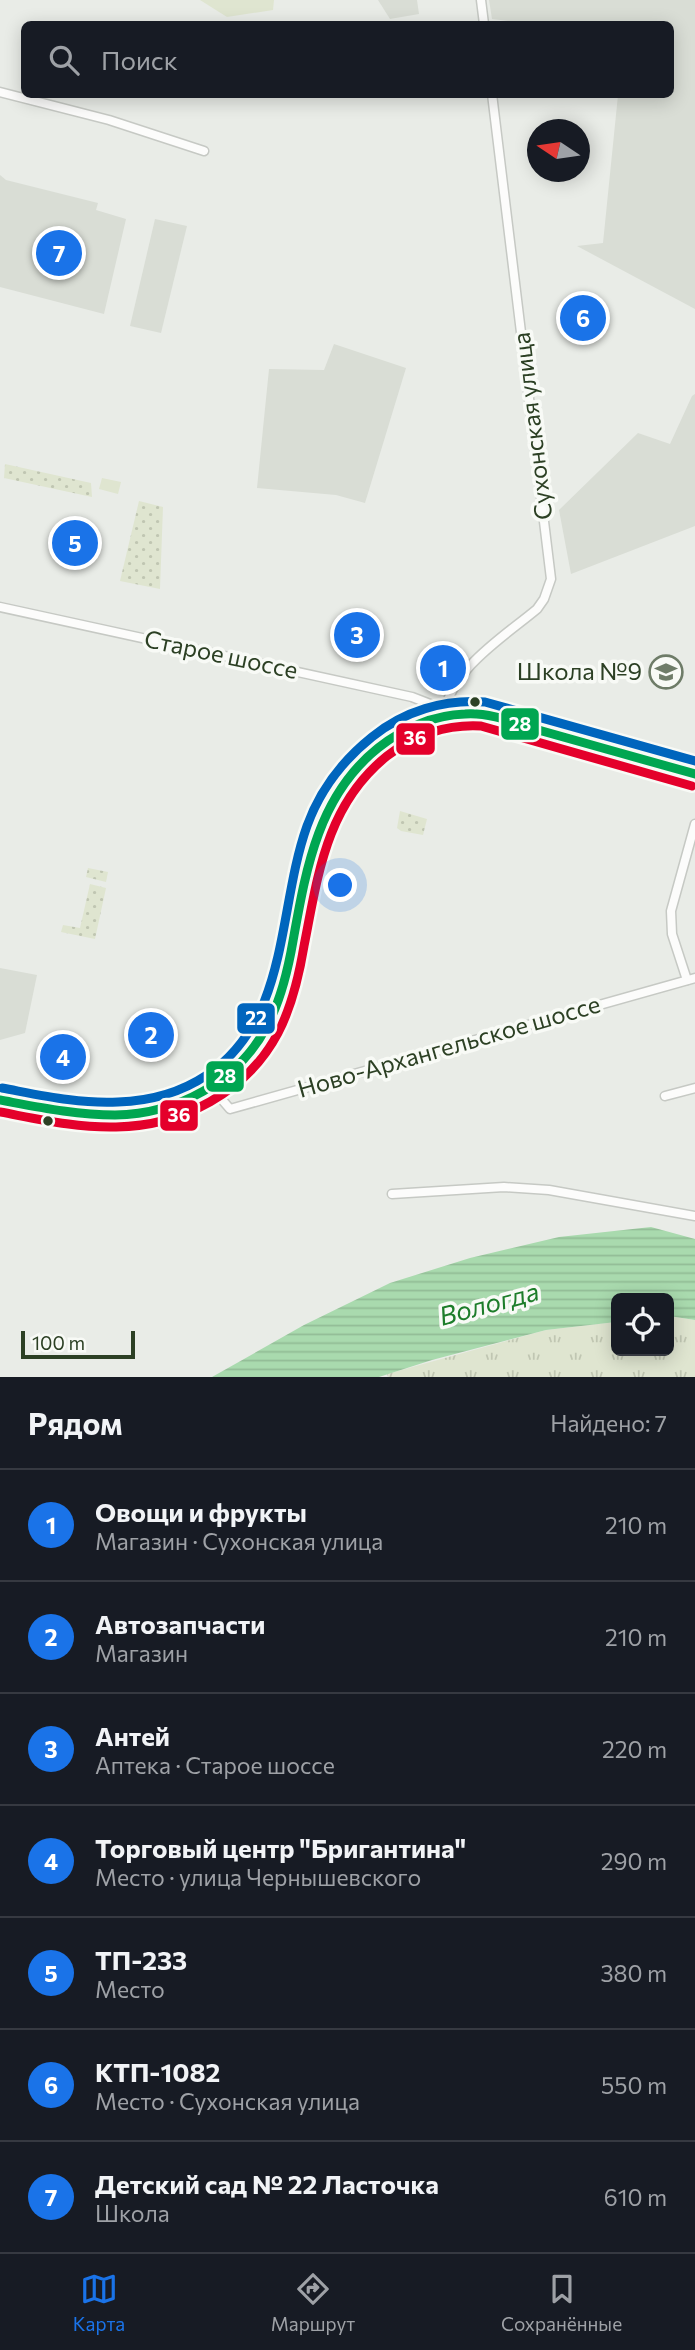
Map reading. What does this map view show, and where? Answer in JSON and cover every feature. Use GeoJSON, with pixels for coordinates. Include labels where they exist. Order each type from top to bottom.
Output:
{"type":"FeatureCollection","features":[{"type":"Feature","properties":{"kind":"main road"},"geometry":{"type":"LineString","coordinates":[[0,1100],[104,1115],[131,1116],[187,1102],[212,1088],[235,1069],[257,1043],[270,1022],[286,975],[309,857],[317,830],[330,804],[349,776],[375,749],[415,725],[443,716],[473,713],[492,716],[695,774]]}},
{"type":"Feature","properties":{"kind":"street"},"geometry":{"type":"LineString","coordinates":[[481,0],[484,21]]}},
{"type":"Feature","properties":{"kind":"street"},"geometry":{"type":"LineString","coordinates":[[0,92],[21,97]]}},
{"type":"Feature","properties":{"kind":"street"},"geometry":{"type":"LineString","coordinates":[[23,98],[109,120],[204,151]]}},
{"type":"Feature","properties":{"kind":"street","name":"Сухонская улица"},"geometry":{"type":"LineString","coordinates":[[443,716],[446,702],[460,676],[537,608],[544,599],[551,579],[492,98]]}},
{"type":"Feature","properties":{"kind":"street","name":"Старое шоссе"},"geometry":{"type":"LineString","coordinates":[[0,600],[0,607],[412,697],[430,704],[443,716]]}},
{"type":"Feature","properties":{"kind":"street"},"geometry":{"type":"LineString","coordinates":[[691,979],[672,934],[671,911],[695,824]]}},
{"type":"Feature","properties":{"kind":"street","name":"Ново-Архангельское шоссе"},"geometry":{"type":"LineString","coordinates":[[212,1088],[230,1109],[691,979]]}},
{"type":"Feature","properties":{"kind":"street"},"geometry":{"type":"LineString","coordinates":[[665,1096],[695,1088]]}},
{"type":"Feature","properties":{"kind":"street"},"geometry":{"type":"LineString","coordinates":[[392,1194],[504,1187],[538,1189],[695,1216]]}},
{"type":"Feature","properties":{"kind":"shaded area"},"geometry":{"type":"Polygon","coordinates":[[[378,0],[417,0],[419,14],[390,19],[378,0]]]}},
{"type":"Feature","properties":{"kind":"shaded area"},"geometry":{"type":"Polygon","coordinates":[[[489,0],[695,0],[695,309],[577,246],[603,243],[618,98],[674,98],[674,21],[492,19],[489,0]]]}},
{"type":"Feature","properties":{"kind":"shaded area"},"geometry":{"type":"Polygon","coordinates":[[[0,175],[6,180],[98,203],[96,210],[126,219],[104,314],[0,287],[0,175]]]}},
{"type":"Feature","properties":{"kind":"shaded area"},"geometry":{"type":"Polygon","coordinates":[[[155,219],[187,226],[161,333],[130,326],[155,219]]]}},
{"type":"Feature","properties":{"kind":"shaded area"},"geometry":{"type":"Polygon","coordinates":[[[334,344],[406,368],[365,503],[336,495],[257,488],[269,369],[324,370],[334,344]]]}},
{"type":"Feature","properties":{"kind":"shaded area"},"geometry":{"type":"Polygon","coordinates":[[[695,394],[695,526],[571,574],[559,510],[638,433],[670,444],[695,394]]]}},
{"type":"Feature","properties":{"kind":"shaded area"},"geometry":{"type":"Polygon","coordinates":[[[0,968],[37,975],[25,1033],[0,1040],[0,968]]]}},
{"type":"Feature","properties":{"kind":"green space"},"geometry":{"type":"Polygon","coordinates":[[[200,0],[274,0],[273,10],[227,17],[200,0]]]}},
{"type":"Feature","properties":{"kind":"green space"},"geometry":{"type":"Polygon","coordinates":[[[5,464],[91,483],[92,497],[4,478],[5,464]]]}},
{"type":"Feature","properties":{"kind":"green space"},"geometry":{"type":"Polygon","coordinates":[[[102,478],[121,482],[118,494],[99,489],[102,478]]]}},
{"type":"Feature","properties":{"kind":"green space"},"geometry":{"type":"Polygon","coordinates":[[[139,501],[163,507],[160,589],[120,581],[139,501]]]}},
{"type":"Feature","properties":{"kind":"green space"},"geometry":{"type":"Polygon","coordinates":[[[400,811],[427,819],[423,835],[397,828],[400,811]]]}},
{"type":"Feature","properties":{"kind":"green space"},"geometry":{"type":"Polygon","coordinates":[[[88,868],[108,872],[106,882],[86,877],[88,868]]]}},
{"type":"Feature","properties":{"kind":"green space"},"geometry":{"type":"Polygon","coordinates":[[[90,884],[106,888],[95,939],[61,932],[63,925],[80,928],[90,884]]]}},
{"type":"Feature","properties":{"kind":"green space"},"geometry":{"type":"Polygon","coordinates":[[[674,1317],[695,1320],[695,1377],[388,1377],[387,1374],[546,1330],[611,1323],[611,1356],[674,1356],[674,1317]]]}},
{"type":"Feature","properties":{"kind":"water","name":"Вологда"},"geometry":{"type":"Polygon","coordinates":[[[651,1227],[695,1239],[695,1320],[674,1317],[674,1293],[611,1293],[611,1323],[546,1330],[379,1377],[212,1377],[304,1325],[390,1283],[470,1258],[559,1237],[651,1227]]]}},
{"type":"Feature","properties":{"kind":"transit line","name":"22"},"geometry":{"type":"LineString","coordinates":[[2,1088],[89,1102],[142,1100],[164,1095],[197,1081],[234,1052],[253,1024],[267,994],[277,961],[297,859],[318,800],[333,777],[361,746],[397,720],[440,705],[485,702],[695,761]]}},
{"type":"Feature","properties":{"kind":"transit line","name":"28"},"geometry":{"type":"LineString","coordinates":[[0,1100],[86,1114],[138,1113],[183,1101],[223,1079],[255,1046],[272,1016],[289,963],[310,861],[328,811],[341,788],[358,767],[378,748],[408,729],[442,717],[485,715],[695,774]]}},
{"type":"Feature","properties":{"kind":"transit line","name":"36"},"geometry":{"type":"LineString","coordinates":[[0,1112],[87,1126],[141,1125],[165,1120],[210,1102],[249,1072],[278,1033],[291,1002],[320,868],[338,819],[350,796],[366,775],[408,742],[443,729],[481,726],[692,786]]}},
{"type":"Feature","properties":{"kind":"place","name":"Детский сад № 22 Ласточка"},"geometry":{"type":"Point","coordinates":[59,253]}},
{"type":"Feature","properties":{"kind":"place","name":"КТП-1082"},"geometry":{"type":"Point","coordinates":[583,318]}},
{"type":"Feature","properties":{"kind":"place","name":"ТП-233"},"geometry":{"type":"Point","coordinates":[75,543]}},
{"type":"Feature","properties":{"kind":"place","name":"Антей"},"geometry":{"type":"Point","coordinates":[357,635]}},
{"type":"Feature","properties":{"kind":"place","name":"Овощи и фрукты"},"geometry":{"type":"Point","coordinates":[443,668]}},
{"type":"Feature","properties":{"kind":"place","name":"Школа №9"},"geometry":{"type":"Point","coordinates":[666,672]}},
{"type":"Feature","properties":{"kind":"place","name":"Автозапчасти"},"geometry":{"type":"Point","coordinates":[151,1035]}},
{"type":"Feature","properties":{"kind":"place","name":"Торговый центр \"Бригантина\""},"geometry":{"type":"Point","coordinates":[63,1057]}}]}
